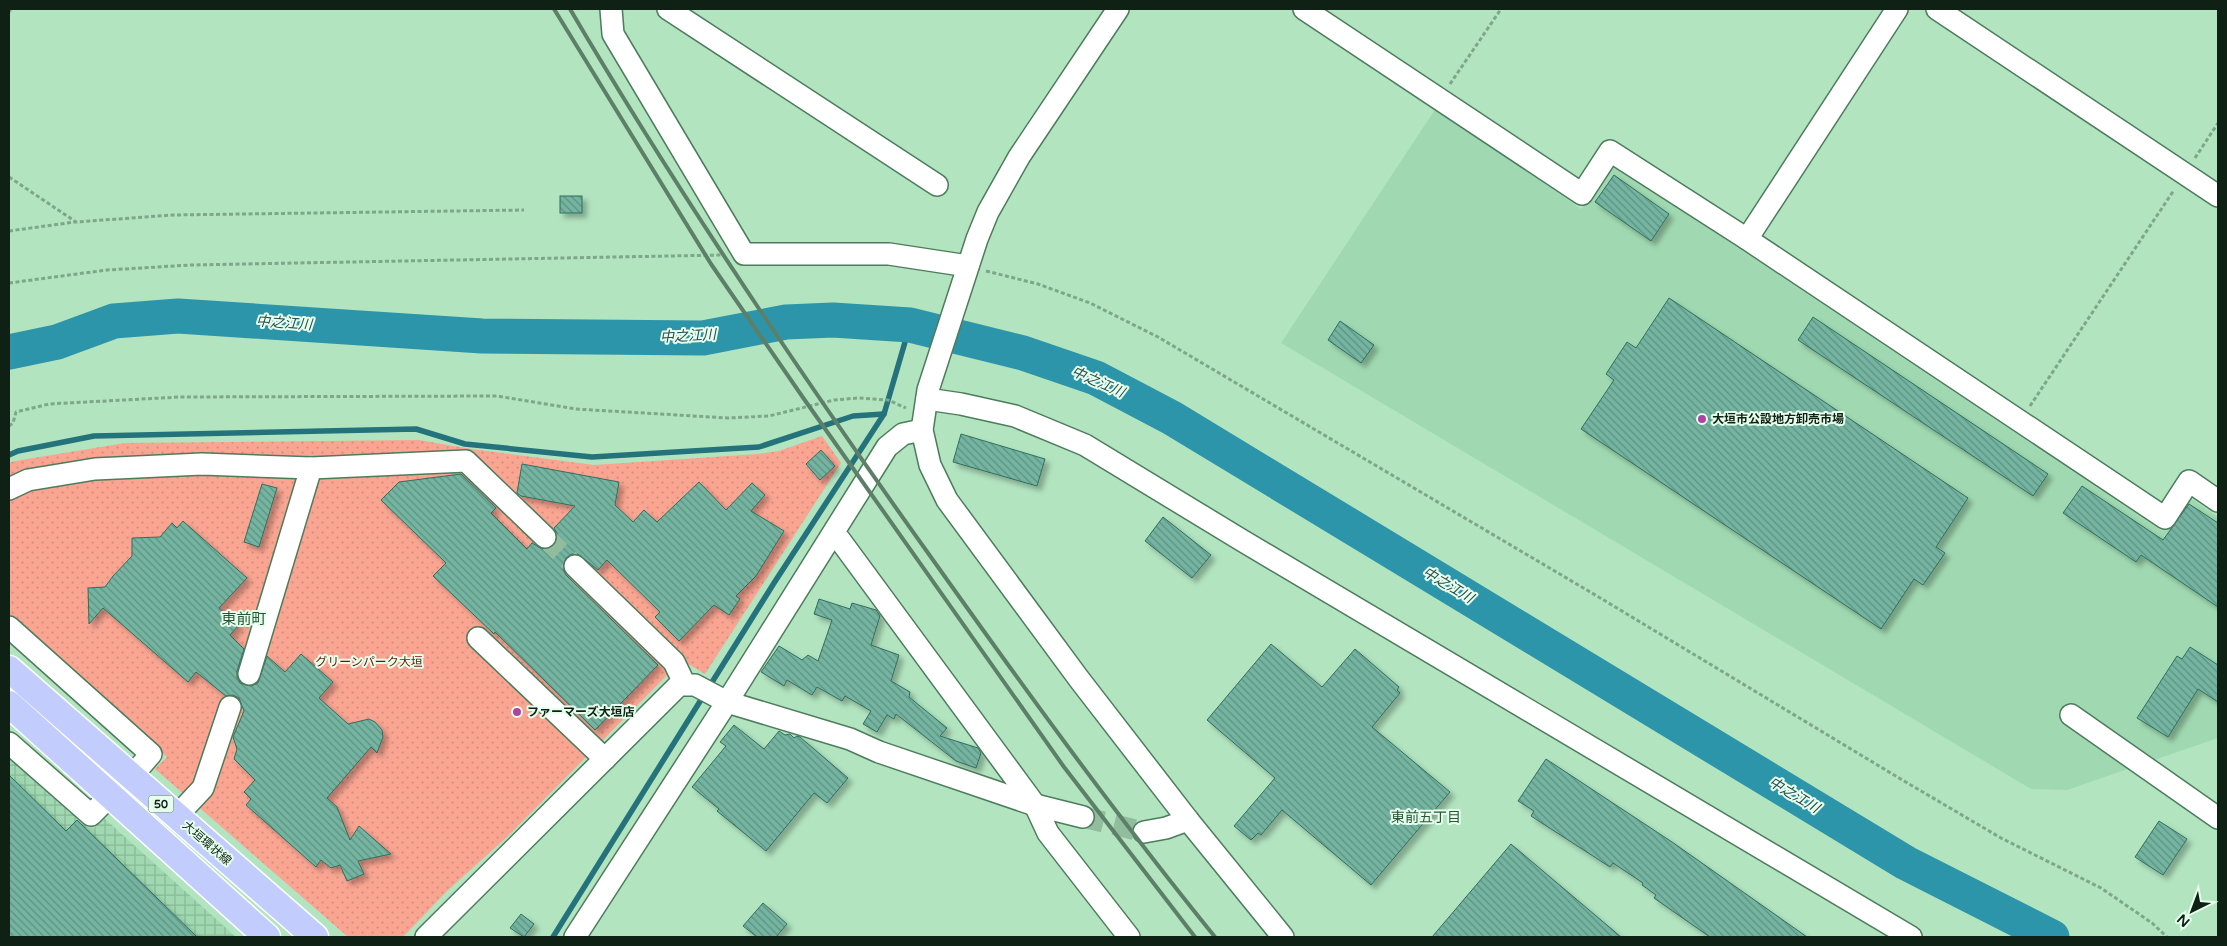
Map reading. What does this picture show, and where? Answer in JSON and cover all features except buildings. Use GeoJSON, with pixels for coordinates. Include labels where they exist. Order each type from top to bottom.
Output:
{"type":"FeatureCollection","features":[{"type":"Feature","properties":{"kind":"main road","name":"大垣環状線"},"geometry":{"type":"LineString","coordinates":[[9,669],[315,937]]}},
{"type":"Feature","properties":{"kind":"main road","name":"50"},"geometry":{"type":"LineString","coordinates":[[9,704],[267,937]]}},
{"type":"Feature","properties":{"kind":"street"},"geometry":{"type":"LineString","coordinates":[[611,9],[612,34],[744,254],[889,254],[965,274]]}},
{"type":"Feature","properties":{"kind":"street"},"geometry":{"type":"LineString","coordinates":[[668,9],[937,185]]}},
{"type":"Feature","properties":{"kind":"street"},"geometry":{"type":"LineString","coordinates":[[1118,9],[1019,157],[988,212],[965,274],[925,410],[930,465],[947,500],[1015,594],[1188,820],[1283,937]]}},
{"type":"Feature","properties":{"kind":"street"},"geometry":{"type":"LineString","coordinates":[[1304,9],[1582,194],[1610,151],[1747,239],[2165,518],[2189,482],[2218,501]]}},
{"type":"Feature","properties":{"kind":"street"},"geometry":{"type":"LineString","coordinates":[[1747,239],[1897,9]]}},
{"type":"Feature","properties":{"kind":"street"},"geometry":{"type":"LineString","coordinates":[[1937,9],[2218,196]]}},
{"type":"Feature","properties":{"kind":"street"},"geometry":{"type":"LineString","coordinates":[[575,937],[723,699],[833,534],[887,447],[903,434],[925,410],[961,404],[1015,416],[1085,445],[1251,546],[1911,937]]}},
{"type":"Feature","properties":{"kind":"street"},"geometry":{"type":"LineString","coordinates":[[9,488],[28,480],[96,469],[202,464],[311,468],[466,461],[545,537]]}},
{"type":"Feature","properties":{"kind":"street"},"geometry":{"type":"LineString","coordinates":[[249,674],[311,468]]}},
{"type":"Feature","properties":{"kind":"street"},"geometry":{"type":"LineString","coordinates":[[833,534],[840,540],[1035,804],[1048,833],[1129,937]]}},
{"type":"Feature","properties":{"kind":"street"},"geometry":{"type":"LineString","coordinates":[[574,566],[674,662],[690,684],[723,699],[850,739],[879,752],[1035,804],[1083,817]]}},
{"type":"Feature","properties":{"kind":"street"},"geometry":{"type":"LineString","coordinates":[[9,627],[151,754],[131,777]]}},
{"type":"Feature","properties":{"kind":"street"},"geometry":{"type":"LineString","coordinates":[[478,638],[605,759]]}},
{"type":"Feature","properties":{"kind":"street"},"geometry":{"type":"LineString","coordinates":[[426,937],[679,685],[690,684]]}},
{"type":"Feature","properties":{"kind":"street"},"geometry":{"type":"LineString","coordinates":[[187,805],[203,788],[230,707]]}},
{"type":"Feature","properties":{"kind":"street"},"geometry":{"type":"LineString","coordinates":[[2071,715],[2143,763],[2212,814]]}},
{"type":"Feature","properties":{"kind":"street"},"geometry":{"type":"LineString","coordinates":[[9,743],[91,815],[110,796]]}},
{"type":"Feature","properties":{"kind":"street"},"geometry":{"type":"LineString","coordinates":[[1144,832],[1166,828],[1188,820]]}},
{"type":"Feature","properties":{"kind":"path"},"geometry":{"type":"LineString","coordinates":[[1440,99],[1501,9]]}},
{"type":"Feature","properties":{"kind":"path"},"geometry":{"type":"LineString","coordinates":[[2020,422],[2218,123]]}},
{"type":"Feature","properties":{"kind":"path"},"geometry":{"type":"LineString","coordinates":[[9,177],[76,222]]}},
{"type":"Feature","properties":{"kind":"path"},"geometry":{"type":"LineString","coordinates":[[9,231],[76,222],[173,215],[524,210]]}},
{"type":"Feature","properties":{"kind":"path"},"geometry":{"type":"LineString","coordinates":[[9,283],[107,270],[191,265],[680,258],[744,254]]}},
{"type":"Feature","properties":{"kind":"path"},"geometry":{"type":"LineString","coordinates":[[965,274],[1038,284],[1090,303],[1158,336],[1597,596],[1899,778],[2002,838],[2102,888],[2152,923],[2167,937]]}},
{"type":"Feature","properties":{"kind":"path"},"geometry":{"type":"LineString","coordinates":[[9,426],[13,423],[16,412],[49,404],[190,397],[496,396],[576,409],[728,418],[769,416],[834,400],[858,398],[888,400],[907,408],[925,410]]}},
{"type":"Feature","properties":{"kind":"shaded area","name":"大垣市公設地方卸売市場"},"geometry":{"type":"Polygon","coordinates":[[[1436,108],[1581,209],[1611,163],[2162,531],[2186,495],[2218,517],[2218,738],[2067,790],[2031,789],[1281,343],[1436,108]]]}},
{"type":"Feature","properties":{"kind":"shaded area"},"geometry":{"type":"Polygon","coordinates":[[[9,753],[94,828],[104,818],[236,937],[9,937],[9,753]]]}},
{"type":"Feature","properties":{"kind":"green space","name":"グリーンパーク大垣"},"geometry":{"type":"Polygon","coordinates":[[[822,436],[841,463],[705,674],[682,660],[507,837],[447,891],[403,937],[348,937],[155,769],[167,757],[9,618],[9,463],[15,461],[125,443],[419,440],[471,449],[594,465],[758,454],[779,451],[822,436]]]}},
{"type":"Feature","properties":{"kind":"waterway","name":"中之江川"},"geometry":{"type":"LineString","coordinates":[[9,352],[57,342],[114,321],[178,316],[482,336],[703,338],[786,322],[833,320],[910,325],[1023,353],[1096,378],[1172,418],[1906,863],[2052,937]]}},
{"type":"Feature","properties":{"kind":"waterway"},"geometry":{"type":"LineString","coordinates":[[709,687],[884,414],[910,325]]}},
{"type":"Feature","properties":{"kind":"waterway"},"geometry":{"type":"LineString","coordinates":[[9,455],[18,451],[94,436],[416,429],[465,444],[592,457],[759,447],[853,416],[884,414]]}},
{"type":"Feature","properties":{"kind":"waterway"},"geometry":{"type":"LineString","coordinates":[[553,937],[704,695]]}},
{"type":"Feature","properties":{"kind":"tunnel"},"geometry":{"type":"LineString","coordinates":[[545,537],[575,566]]}},
{"type":"Feature","properties":{"kind":"tunnel"},"geometry":{"type":"LineString","coordinates":[[1083,817],[1144,832]]}},
{"type":"Feature","properties":{"kind":"railway"},"geometry":{"type":"LineString","coordinates":[[554,9],[711,264],[804,399],[1064,767],[1195,937]]}},
{"type":"Feature","properties":{"kind":"railway"},"geometry":{"type":"LineString","coordinates":[[570,9],[612,80],[700,219],[791,357],[885,493],[1071,751],[1215,937]]}},
{"type":"Feature","properties":{"kind":"place","name":"大垣市公設地方卸売市場"},"geometry":{"type":"Point","coordinates":[1702,419]}},
{"type":"Feature","properties":{"kind":"place","name":"ファーマーズ大垣店"},"geometry":{"type":"Point","coordinates":[517,712]}},
{"type":"Feature","properties":{"kind":"district","name":"東前町"},"geometry":{"type":"Point","coordinates":[244,619]}},
{"type":"Feature","properties":{"kind":"district","name":"東前五丁目"},"geometry":{"type":"Point","coordinates":[1426,817]}}]}
